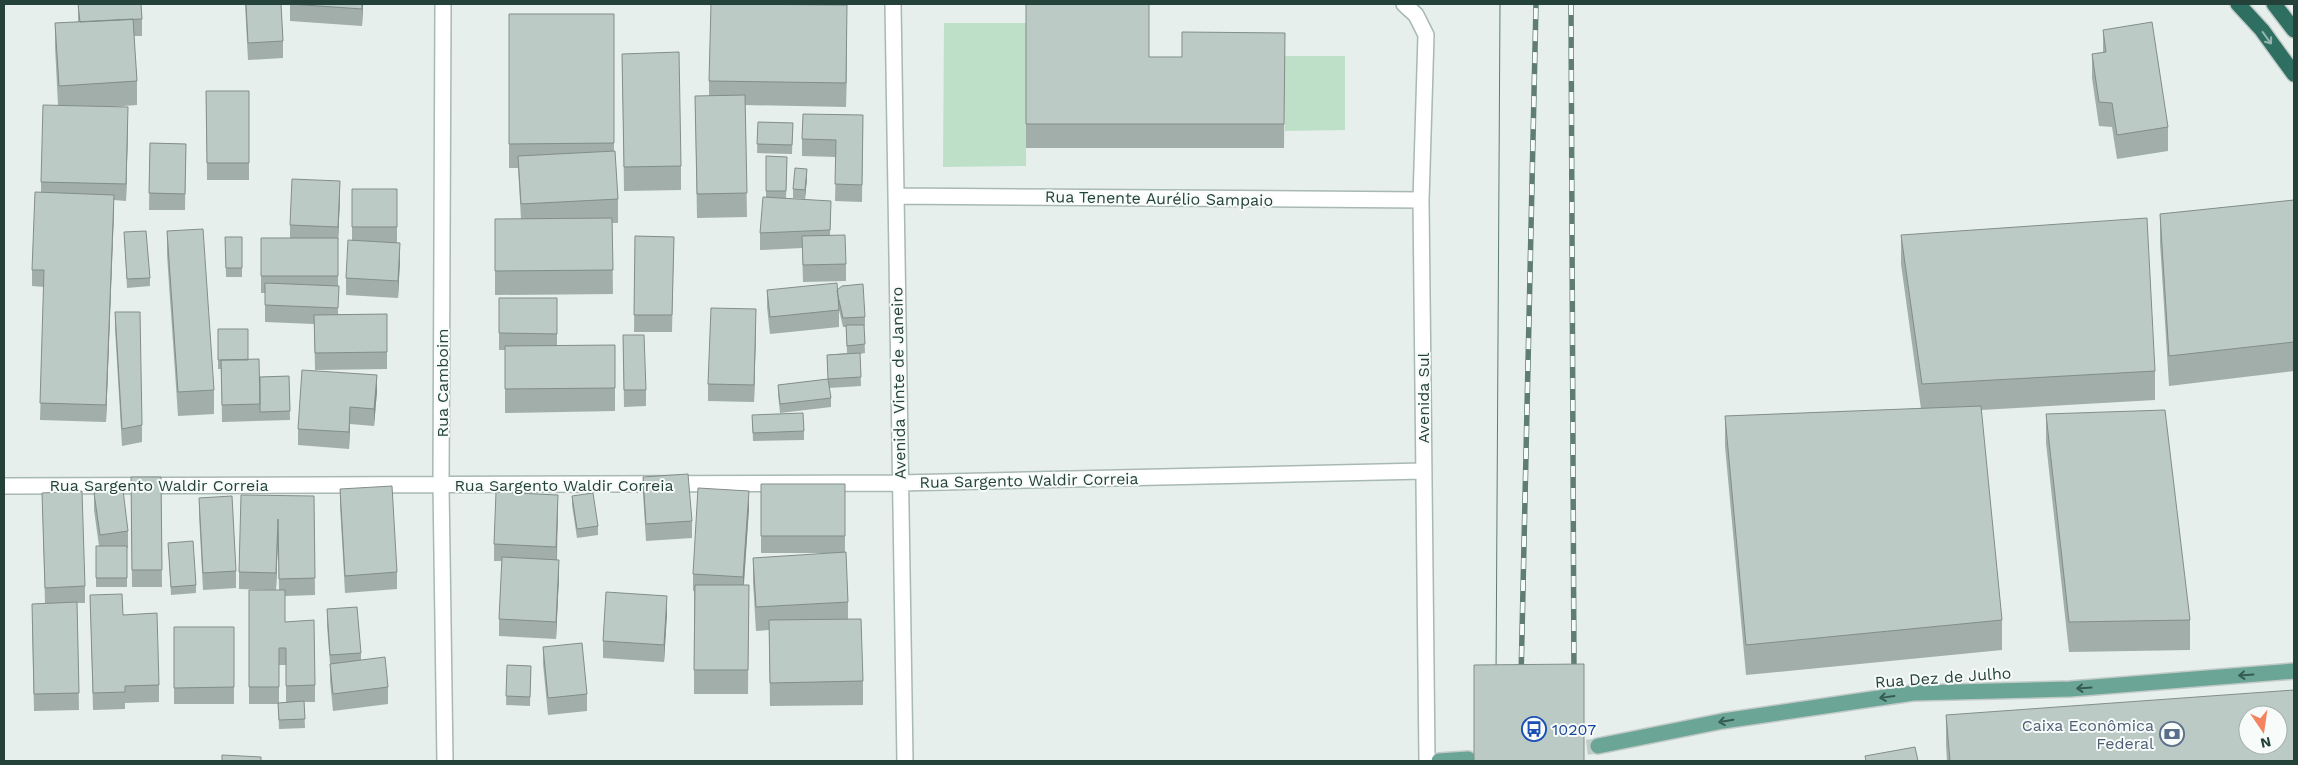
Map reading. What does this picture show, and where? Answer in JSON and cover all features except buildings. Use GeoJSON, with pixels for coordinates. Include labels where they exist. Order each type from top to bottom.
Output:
{"type":"FeatureCollection","features":[{"type":"Feature","properties":{"kind":"highway"},"geometry":{"type":"LineString","coordinates":[[2238,4],[2262,30],[2294,74]]}},
{"type":"Feature","properties":{"kind":"highway"},"geometry":{"type":"LineString","coordinates":[[2274,4],[2294,30]]}},
{"type":"Feature","properties":{"kind":"main road","name":"Rua Dez de Julho"},"geometry":{"type":"LineString","coordinates":[[1598,746],[1724,721],[1913,694],[2070,689],[2294,671]]}},
{"type":"Feature","properties":{"kind":"main road"},"geometry":{"type":"LineString","coordinates":[[1439,761],[1468,759]]}},
{"type":"Feature","properties":{"kind":"street","name":"Rua Camboim"},"geometry":{"type":"LineString","coordinates":[[444,4],[441,485],[445,761]]}},
{"type":"Feature","properties":{"kind":"street","name":"Avenida Vinte de Janeiro"},"geometry":{"type":"LineString","coordinates":[[893,4],[905,761]]}},
{"type":"Feature","properties":{"kind":"street","name":"Avenida Sul"},"geometry":{"type":"LineString","coordinates":[[1404,4],[1416,14],[1426,35],[1421,200],[1427,761]]}},
{"type":"Feature","properties":{"kind":"street","name":"Rua Tenente Aurélio Sampaio"},"geometry":{"type":"LineString","coordinates":[[896,196],[1421,200]]}},
{"type":"Feature","properties":{"kind":"street","name":"Rua Sargento Waldir Correia"},"geometry":{"type":"LineString","coordinates":[[4,486],[900,483],[1423,471]]}},
{"type":"Feature","properties":{"kind":"green space"},"geometry":{"type":"Polygon","coordinates":[[[944,23],[1026,23],[1026,166],[943,167],[944,23]]]}},
{"type":"Feature","properties":{"kind":"green space"},"geometry":{"type":"Polygon","coordinates":[[[1285,56],[1345,56],[1345,130],[1285,131],[1285,56]]]}},
{"type":"Feature","properties":{"kind":"tunnel"},"geometry":{"type":"LineString","coordinates":[[1564,750],[1598,746]]}},
{"type":"Feature","properties":{"kind":"tram line"},"geometry":{"type":"LineString","coordinates":[[1496,679],[1500,4]]}},
{"type":"Feature","properties":{"kind":"railway"},"geometry":{"type":"LineString","coordinates":[[1521,679],[1536,4]]}},
{"type":"Feature","properties":{"kind":"railway"},"geometry":{"type":"LineString","coordinates":[[1571,4],[1574,679]]}},
{"type":"Feature","properties":{"kind":"place","name":"10207"},"geometry":{"type":"Point","coordinates":[1534,729]}},
{"type":"Feature","properties":{"kind":"place","name":"Caixa Econômica Federal"},"geometry":{"type":"Point","coordinates":[2172,734]}}]}
